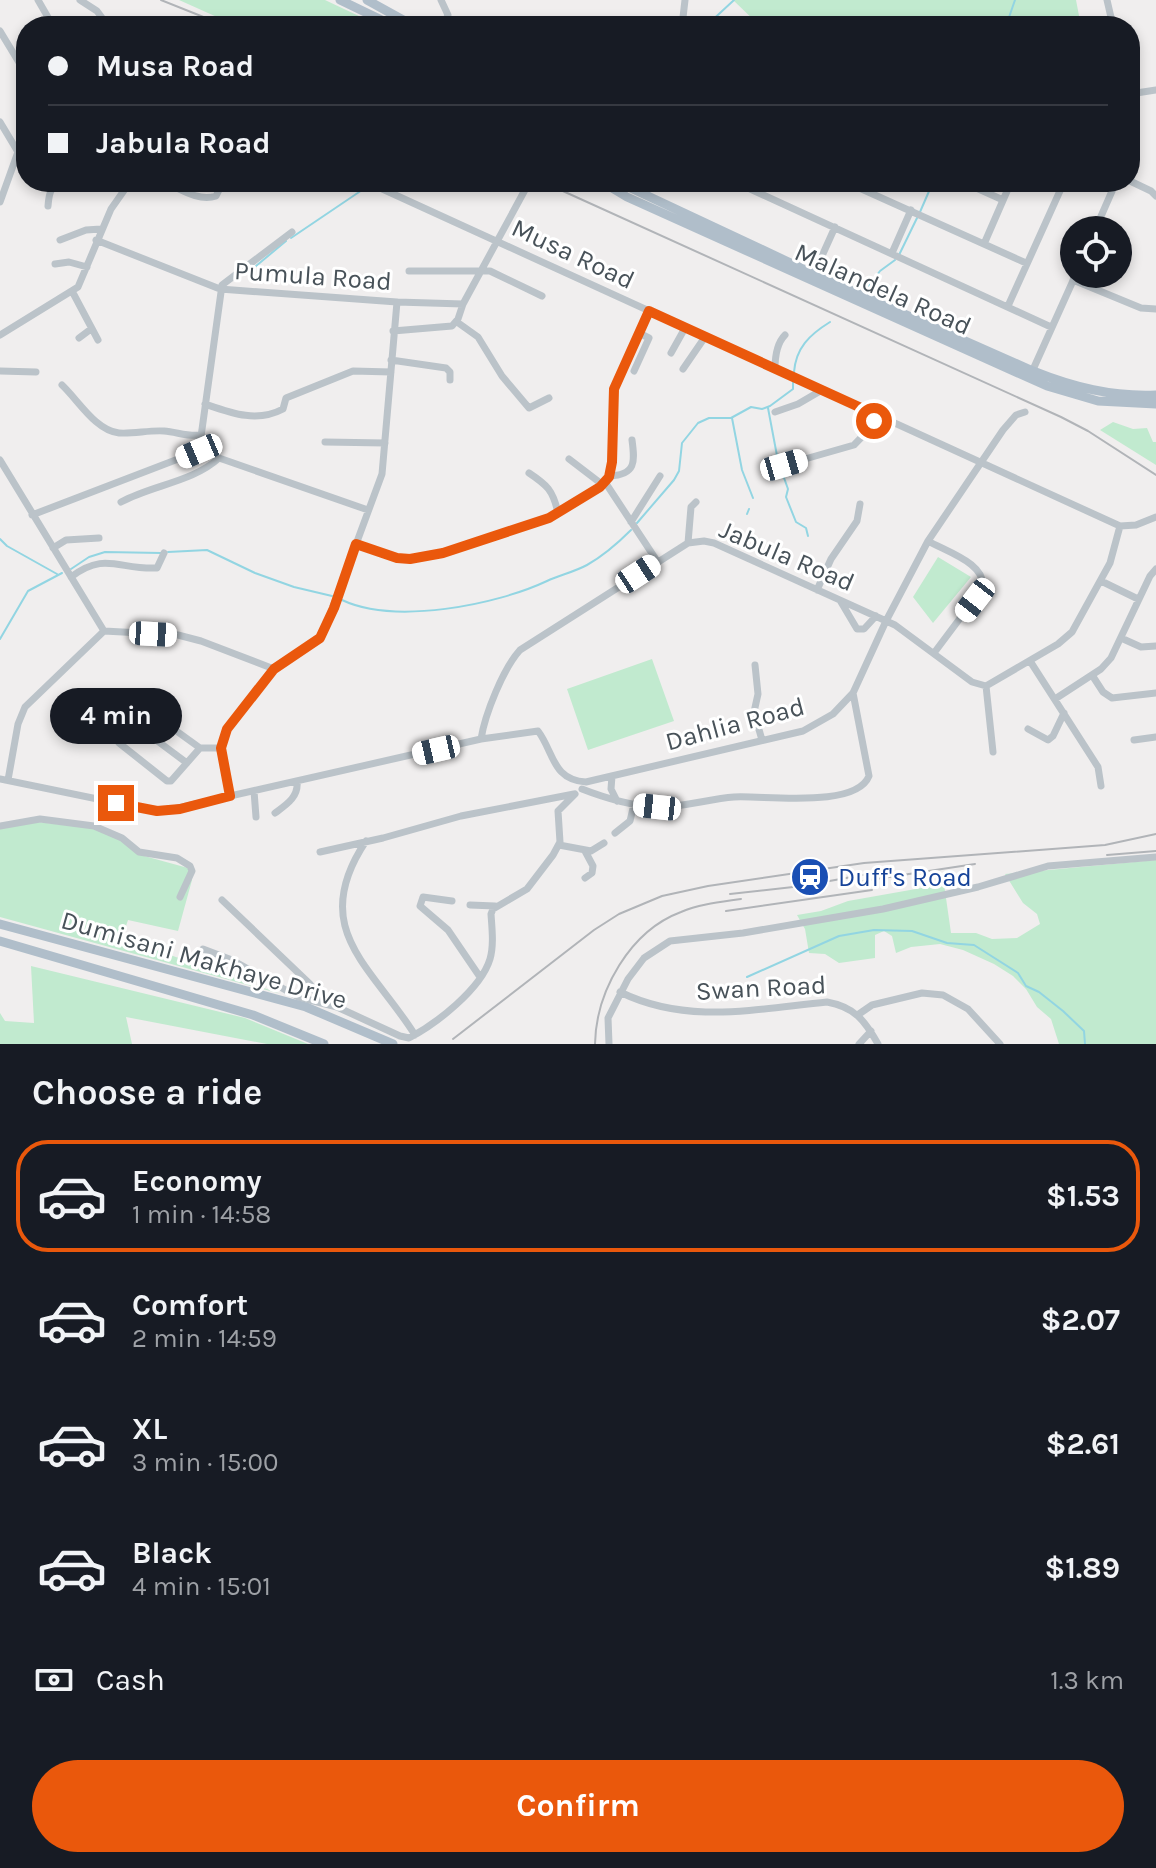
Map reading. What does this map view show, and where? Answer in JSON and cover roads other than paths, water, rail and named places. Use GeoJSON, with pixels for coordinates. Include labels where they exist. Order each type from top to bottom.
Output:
{"type":"FeatureCollection","features":[{"type":"Feature","properties":{"kind":"main road"},"geometry":{"type":"LineString","coordinates":[[340,0],[373,16]]}},
{"type":"Feature","properties":{"kind":"main road"},"geometry":{"type":"LineString","coordinates":[[367,0],[396,16]]}},
{"type":"Feature","properties":{"kind":"main road","name":"Malandela Road"},"geometry":{"type":"LineString","coordinates":[[619,192],[1066,393],[1098,401],[1156,404]]}},
{"type":"Feature","properties":{"kind":"main road","name":"Malandela Road"},"geometry":{"type":"LineString","coordinates":[[638,192],[812,277]]}},
{"type":"Feature","properties":{"kind":"main road","name":"Malandela Road"},"geometry":{"type":"LineString","coordinates":[[1031,375],[1104,393],[1156,395]]}},
{"type":"Feature","properties":{"kind":"main road","name":"Dumisani Makhaye Drive"},"geometry":{"type":"LineString","coordinates":[[0,924],[306,1007],[393,1044]]}},
{"type":"Feature","properties":{"kind":"main road","name":"Dumisani Makhaye Drive"},"geometry":{"type":"LineString","coordinates":[[0,941],[253,1015],[324,1044]]}},
{"type":"Feature","properties":{"kind":"street"},"geometry":{"type":"LineString","coordinates":[[80,0],[101,16]]}},
{"type":"Feature","properties":{"kind":"street"},"geometry":{"type":"LineString","coordinates":[[0,31],[16,57]]}},
{"type":"Feature","properties":{"kind":"street"},"geometry":{"type":"LineString","coordinates":[[0,122],[16,149]]}},
{"type":"Feature","properties":{"kind":"street"},"geometry":{"type":"LineString","coordinates":[[0,202],[16,158]]}},
{"type":"Feature","properties":{"kind":"street"},"geometry":{"type":"LineString","coordinates":[[48,206],[50,192]]}},
{"type":"Feature","properties":{"kind":"street"},"geometry":{"type":"LineString","coordinates":[[1,333],[78,287],[101,229],[123,192]]}},
{"type":"Feature","properties":{"kind":"street"},"geometry":{"type":"LineString","coordinates":[[185,192],[209,199],[218,192]]}},
{"type":"Feature","properties":{"kind":"street","name":"Musa Road"},"geometry":{"type":"LineString","coordinates":[[389,192],[1120,526]]}},
{"type":"Feature","properties":{"kind":"street"},"geometry":{"type":"LineString","coordinates":[[393,331],[446,327],[457,322],[463,304],[524,192]]}},
{"type":"Feature","properties":{"kind":"street"},"geometry":{"type":"LineString","coordinates":[[757,192],[1051,327]]}},
{"type":"Feature","properties":{"kind":"street"},"geometry":{"type":"LineString","coordinates":[[869,192],[1026,263]]}},
{"type":"Feature","properties":{"kind":"street"},"geometry":{"type":"LineString","coordinates":[[985,192],[1003,200]]}},
{"type":"Feature","properties":{"kind":"street"},"geometry":{"type":"LineString","coordinates":[[984,244],[1007,192]]}},
{"type":"Feature","properties":{"kind":"street"},"geometry":{"type":"LineString","coordinates":[[1008,306],[1059,192]]}},
{"type":"Feature","properties":{"kind":"street"},"geometry":{"type":"LineString","coordinates":[[1101,216],[1112,192]]}},
{"type":"Feature","properties":{"kind":"street"},"geometry":{"type":"LineString","coordinates":[[896,256],[916,213]]}},
{"type":"Feature","properties":{"kind":"street"},"geometry":{"type":"LineString","coordinates":[[812,277],[835,227]]}},
{"type":"Feature","properties":{"kind":"street"},"geometry":{"type":"LineString","coordinates":[[60,240],[86,230],[101,229]]}},
{"type":"Feature","properties":{"kind":"street"},"geometry":{"type":"LineString","coordinates":[[199,451],[220,289],[226,281],[292,232]]}},
{"type":"Feature","properties":{"kind":"street","name":"Pumula Road"},"geometry":{"type":"LineString","coordinates":[[96,240],[220,289],[463,304]]}},
{"type":"Feature","properties":{"kind":"street"},"geometry":{"type":"LineString","coordinates":[[55,264],[69,262],[87,267]]}},
{"type":"Feature","properties":{"kind":"street"},"geometry":{"type":"LineString","coordinates":[[409,271],[490,271],[542,296]]}},
{"type":"Feature","properties":{"kind":"street"},"geometry":{"type":"LineString","coordinates":[[1031,375],[1069,288]]}},
{"type":"Feature","properties":{"kind":"street"},"geometry":{"type":"LineString","coordinates":[[1098,288],[1141,308],[1156,309]]}},
{"type":"Feature","properties":{"kind":"street"},"geometry":{"type":"LineString","coordinates":[[72,291],[98,340]]}},
{"type":"Feature","properties":{"kind":"street"},"geometry":{"type":"LineString","coordinates":[[230,796],[221,748],[227,729],[274,669],[320,638],[334,608],[382,474],[397,302]]}},
{"type":"Feature","properties":{"kind":"street"},"geometry":{"type":"LineString","coordinates":[[606,481],[612,462],[614,389],[649,311]]}},
{"type":"Feature","properties":{"kind":"street"},"geometry":{"type":"LineString","coordinates":[[457,322],[478,337],[503,378],[529,408],[549,398]]}},
{"type":"Feature","properties":{"kind":"street"},"geometry":{"type":"LineString","coordinates":[[671,353],[685,328]]}},
{"type":"Feature","properties":{"kind":"street"},"geometry":{"type":"LineString","coordinates":[[79,338],[91,329]]}},
{"type":"Feature","properties":{"kind":"street"},"geometry":{"type":"LineString","coordinates":[[634,371],[649,338],[639,333]]}},
{"type":"Feature","properties":{"kind":"street"},"geometry":{"type":"LineString","coordinates":[[775,369],[775,356],[785,335]]}},
{"type":"Feature","properties":{"kind":"street"},"geometry":{"type":"LineString","coordinates":[[683,369],[705,337]]}},
{"type":"Feature","properties":{"kind":"street"},"geometry":{"type":"LineString","coordinates":[[391,360],[446,368],[450,372],[450,380]]}},
{"type":"Feature","properties":{"kind":"street"},"geometry":{"type":"LineString","coordinates":[[0,371],[36,372]]}},
{"type":"Feature","properties":{"kind":"street"},"geometry":{"type":"LineString","coordinates":[[205,404],[247,417],[276,413],[283,409],[286,398],[353,371],[391,372]]}},
{"type":"Feature","properties":{"kind":"street"},"geometry":{"type":"LineString","coordinates":[[62,385],[83,405],[91,418],[110,430],[201,435]]}},
{"type":"Feature","properties":{"kind":"street"},"geometry":{"type":"LineString","coordinates":[[775,412],[798,404],[822,390]]}},
{"type":"Feature","properties":{"kind":"street","name":"Dahlia Road"},"geometry":{"type":"LineString","coordinates":[[320,852],[461,816],[562,795],[612,776],[803,731],[820,723],[853,693],[928,541],[1010,421],[1025,412]]}},
{"type":"Feature","properties":{"kind":"street"},"geometry":{"type":"LineString","coordinates":[[784,465],[854,445],[881,417]]}},
{"type":"Feature","properties":{"kind":"street"},"geometry":{"type":"LineString","coordinates":[[356,544],[385,556],[410,559],[443,553],[549,518],[606,481],[624,474],[634,462],[632,440]]}},
{"type":"Feature","properties":{"kind":"street"},"geometry":{"type":"LineString","coordinates":[[325,442],[385,443]]}},
{"type":"Feature","properties":{"kind":"street"},"geometry":{"type":"LineString","coordinates":[[32,515],[199,451],[368,510]]}},
{"type":"Feature","properties":{"kind":"street"},"geometry":{"type":"LineString","coordinates":[[121,502],[164,483],[204,471],[219,458]]}},
{"type":"Feature","properties":{"kind":"street"},"geometry":{"type":"LineString","coordinates":[[569,459],[606,481],[657,561]]}},
{"type":"Feature","properties":{"kind":"street"},"geometry":{"type":"LineString","coordinates":[[0,460],[104,631]]}},
{"type":"Feature","properties":{"kind":"street"},"geometry":{"type":"LineString","coordinates":[[529,473],[546,484],[558,513]]}},
{"type":"Feature","properties":{"kind":"street"},"geometry":{"type":"LineString","coordinates":[[631,522],[660,476]]}},
{"type":"Feature","properties":{"kind":"street"},"geometry":{"type":"LineString","coordinates":[[688,543],[691,507],[696,502]]}},
{"type":"Feature","properties":{"kind":"street"},"geometry":{"type":"LineString","coordinates":[[817,590],[831,559],[857,521],[860,504]]}},
{"type":"Feature","properties":{"kind":"street"},"geometry":{"type":"LineString","coordinates":[[993,752],[986,686],[1058,644],[1072,632],[1113,556],[1120,526],[1136,525],[1156,517]]}},
{"type":"Feature","properties":{"kind":"street"},"geometry":{"type":"LineString","coordinates":[[53,548],[66,540],[99,538]]}},
{"type":"Feature","properties":{"kind":"street","name":"Jabula Road"},"geometry":{"type":"LineString","coordinates":[[481,739],[485,721],[520,650],[657,561],[688,543],[704,541],[886,621],[972,682],[986,686]]}},
{"type":"Feature","properties":{"kind":"street"},"geometry":{"type":"LineString","coordinates":[[928,541],[971,565],[984,578],[982,589],[934,653]]}},
{"type":"Feature","properties":{"kind":"street"},"geometry":{"type":"LineString","coordinates":[[71,577],[98,562],[157,568],[164,553]]}},
{"type":"Feature","properties":{"kind":"street"},"geometry":{"type":"LineString","coordinates":[[1055,699],[1092,675],[1111,658],[1138,599],[1156,569]]}},
{"type":"Feature","properties":{"kind":"street"},"geometry":{"type":"LineString","coordinates":[[1101,581],[1138,599]]}},
{"type":"Feature","properties":{"kind":"street"},"geometry":{"type":"LineString","coordinates":[[840,600],[857,629],[864,629],[876,616]]}},
{"type":"Feature","properties":{"kind":"street"},"geometry":{"type":"LineString","coordinates":[[274,669],[178,635],[104,631],[25,707],[4,780],[157,811],[180,809],[481,739],[538,731],[553,761],[581,789],[617,801],[669,806],[733,797],[796,799],[850,793],[863,785],[869,776],[853,693]]}},
{"type":"Feature","properties":{"kind":"street"},"geometry":{"type":"LineString","coordinates":[[1121,638],[1141,647],[1156,646]]}},
{"type":"Feature","properties":{"kind":"street"},"geometry":{"type":"LineString","coordinates":[[1030,661],[1098,767],[1101,786]]}},
{"type":"Feature","properties":{"kind":"street"},"geometry":{"type":"LineString","coordinates":[[755,665],[758,679],[754,712],[762,740]]}},
{"type":"Feature","properties":{"kind":"street"},"geometry":{"type":"LineString","coordinates":[[1092,675],[1109,697],[1156,693]]}},
{"type":"Feature","properties":{"kind":"street"},"geometry":{"type":"LineString","coordinates":[[146,709],[200,748],[221,748]]}},
{"type":"Feature","properties":{"kind":"street"},"geometry":{"type":"LineString","coordinates":[[1028,729],[1048,740],[1064,713]]}},
{"type":"Feature","properties":{"kind":"street"},"geometry":{"type":"LineString","coordinates":[[132,722],[187,763]]}},
{"type":"Feature","properties":{"kind":"street"},"geometry":{"type":"LineString","coordinates":[[1134,740],[1156,737]]}},
{"type":"Feature","properties":{"kind":"street"},"geometry":{"type":"LineString","coordinates":[[119,743],[167,781],[175,778],[200,748]]}},
{"type":"Feature","properties":{"kind":"street"},"geometry":{"type":"LineString","coordinates":[[612,776],[611,789],[617,801]]}},
{"type":"Feature","properties":{"kind":"street"},"geometry":{"type":"LineString","coordinates":[[275,813],[289,807],[297,781]]}},
{"type":"Feature","properties":{"kind":"street"},"geometry":{"type":"LineString","coordinates":[[412,1036],[446,1014],[486,970],[491,953],[491,914],[496,906],[527,889],[559,845],[558,811],[581,789]]}},
{"type":"Feature","properties":{"kind":"street"},"geometry":{"type":"LineString","coordinates":[[254,791],[256,817]]}},
{"type":"Feature","properties":{"kind":"street"},"geometry":{"type":"LineString","coordinates":[[615,833],[632,819],[634,804]]}},
{"type":"Feature","properties":{"kind":"street"},"geometry":{"type":"LineString","coordinates":[[0,826],[40,819],[94,826],[122,838],[139,852],[177,858],[190,866],[192,871],[180,897]]}},
{"type":"Feature","properties":{"kind":"street"},"geometry":{"type":"LineString","coordinates":[[366,841],[353,861],[343,898],[349,944],[412,1036]]}},
{"type":"Feature","properties":{"kind":"street"},"geometry":{"type":"LineString","coordinates":[[559,845],[585,851],[595,850],[604,843]]}},
{"type":"Feature","properties":{"kind":"street"},"geometry":{"type":"LineString","coordinates":[[585,851],[593,866],[592,873],[585,878]]}},
{"type":"Feature","properties":{"kind":"street","name":"Swan Road"},"geometry":{"type":"LineString","coordinates":[[878,1044],[859,1014],[851,1008],[827,1002],[700,1014],[646,1003],[620,992],[644,958],[670,941],[743,933],[883,909],[1048,866],[1156,857]]}},
{"type":"Feature","properties":{"kind":"street"},"geometry":{"type":"LineString","coordinates":[[452,901],[423,897],[420,906],[448,930],[480,977]]}},
{"type":"Feature","properties":{"kind":"street"},"geometry":{"type":"LineString","coordinates":[[222,900],[310,984],[323,1003]]}},
{"type":"Feature","properties":{"kind":"street"},"geometry":{"type":"LineString","coordinates":[[470,905],[496,906]]}},
{"type":"Feature","properties":{"kind":"street"},"geometry":{"type":"LineString","coordinates":[[203,949],[232,960],[298,997],[323,1003],[412,1036]]}},
{"type":"Feature","properties":{"kind":"street"},"geometry":{"type":"LineString","coordinates":[[609,1044],[608,1018],[620,992]]}},
{"type":"Feature","properties":{"kind":"street"},"geometry":{"type":"LineString","coordinates":[[859,1014],[872,1005],[922,993],[943,995],[968,1009],[1000,1044]]}},
{"type":"Feature","properties":{"kind":"street"},"geometry":{"type":"LineString","coordinates":[[859,1044],[871,1031]]}},
{"type":"Feature","properties":{"kind":"waterway"},"geometry":{"type":"LineString","coordinates":[[717,16],[734,0]]}},
{"type":"Feature","properties":{"kind":"waterway"},"geometry":{"type":"LineString","coordinates":[[1009,16],[1015,0]]}},
{"type":"Feature","properties":{"kind":"waterway"},"geometry":{"type":"LineString","coordinates":[[291,238],[359,192]]}},
{"type":"Feature","properties":{"kind":"waterway"},"geometry":{"type":"LineString","coordinates":[[920,212],[929,192]]}},
{"type":"Feature","properties":{"kind":"waterway"},"geometry":{"type":"LineString","coordinates":[[899,255],[917,218]]}},
{"type":"Feature","properties":{"kind":"waterway"},"geometry":{"type":"LineString","coordinates":[[256,266],[286,241]]}},
{"type":"Feature","properties":{"kind":"waterway"},"geometry":{"type":"LineString","coordinates":[[868,287],[880,271],[895,260]]}},
{"type":"Feature","properties":{"kind":"waterway"},"geometry":{"type":"LineString","coordinates":[[794,372],[805,343],[830,322]]}},
{"type":"Feature","properties":{"kind":"waterway"},"geometry":{"type":"LineString","coordinates":[[637,523],[674,480],[679,471],[682,443],[698,423],[709,418],[731,418],[751,407],[762,409],[770,406],[793,389],[793,382]]}},
{"type":"Feature","properties":{"kind":"waterway"},"geometry":{"type":"LineString","coordinates":[[768,408],[778,461],[788,489],[786,497],[796,522],[806,528],[808,536]]}},
{"type":"Feature","properties":{"kind":"waterway"},"geometry":{"type":"LineString","coordinates":[[732,418],[742,470],[753,498]]}},
{"type":"Feature","properties":{"kind":"waterway"},"geometry":{"type":"LineString","coordinates":[[747,514],[749,509]]}},
{"type":"Feature","properties":{"kind":"waterway"},"geometry":{"type":"LineString","coordinates":[[342,600],[389,611],[417,611],[501,598],[587,565],[631,530]]}},
{"type":"Feature","properties":{"kind":"waterway"},"geometry":{"type":"LineString","coordinates":[[0,539],[57,574]]}},
{"type":"Feature","properties":{"kind":"waterway"},"geometry":{"type":"LineString","coordinates":[[168,552],[207,550],[255,573],[332,596]]}},
{"type":"Feature","properties":{"kind":"waterway"},"geometry":{"type":"LineString","coordinates":[[71,569],[89,557],[105,552],[161,553]]}},
{"type":"Feature","properties":{"kind":"waterway"},"geometry":{"type":"LineString","coordinates":[[0,639],[28,591],[62,573]]}},
{"type":"Feature","properties":{"kind":"waterway"},"geometry":{"type":"LineString","coordinates":[[747,977],[839,936],[874,930],[912,931],[947,943],[974,945],[1018,973],[1026,986],[1039,992],[1084,1031],[1085,1044]]}},
{"type":"Feature","properties":{"kind":"railway"},"geometry":{"type":"LineString","coordinates":[[161,0],[201,16]]}},
{"type":"Feature","properties":{"kind":"railway"},"geometry":{"type":"LineString","coordinates":[[565,192],[1061,417],[1156,475]]}},
{"type":"Feature","properties":{"kind":"railway"},"geometry":{"type":"LineString","coordinates":[[453,1039],[594,930],[619,914],[662,896],[708,886],[864,863],[1105,845],[1156,834]]}},
{"type":"Feature","properties":{"kind":"railway"},"geometry":{"type":"LineString","coordinates":[[1107,855],[1156,851]]}},
{"type":"Feature","properties":{"kind":"railway"},"geometry":{"type":"LineString","coordinates":[[856,882],[975,864]]}},
{"type":"Feature","properties":{"kind":"railway"},"geometry":{"type":"LineString","coordinates":[[730,894],[802,886],[868,874]]}},
{"type":"Feature","properties":{"kind":"railway"},"geometry":{"type":"LineString","coordinates":[[726,911],[872,890]]}},
{"type":"Feature","properties":{"kind":"railway"},"geometry":{"type":"LineString","coordinates":[[595,1044],[597,1024],[609,984],[619,965],[646,933],[688,909],[741,899]]}},
{"type":"Feature","properties":{"kind":"place","name":"Duff's Road"},"geometry":{"type":"Point","coordinates":[810,877]}}]}
